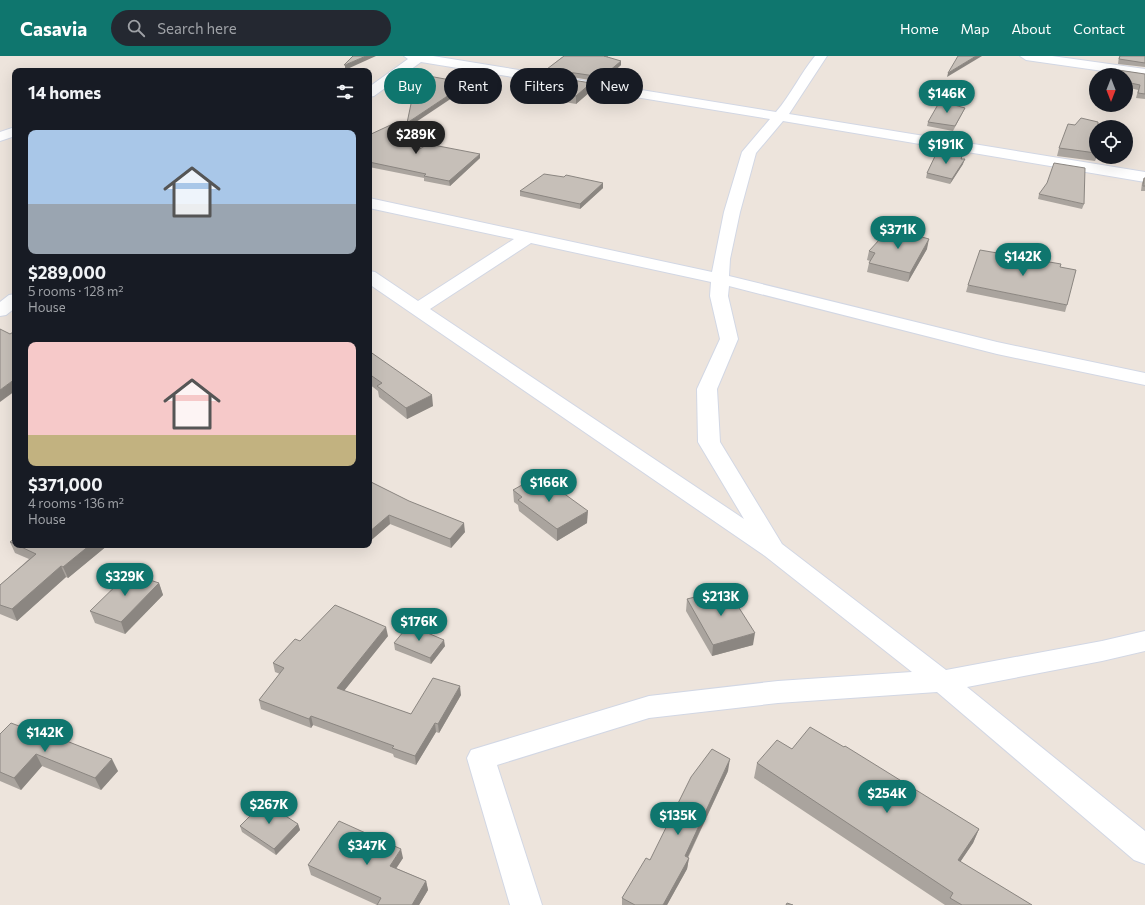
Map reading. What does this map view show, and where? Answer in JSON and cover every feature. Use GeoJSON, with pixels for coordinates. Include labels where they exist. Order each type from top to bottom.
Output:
{"type":"FeatureCollection","features":[{"type":"Feature","properties":{"kind":"street"},"geometry":{"type":"LineString","coordinates":[[372,90],[417,56],[1145,177]]}},
{"type":"Feature","properties":{"kind":"street"},"geometry":{"type":"LineString","coordinates":[[774,550],[709,442],[707,389],[728,339],[719,296],[722,259],[732,212],[749,152],[769,131],[778,116],[791,103],[810,70],[821,56]]}},
{"type":"Feature","properties":{"kind":"street"},"geometry":{"type":"LineString","coordinates":[[1026,56],[1145,73]]}},
{"type":"Feature","properties":{"kind":"street"},"geometry":{"type":"LineString","coordinates":[[0,137],[12,125]]}},
{"type":"Feature","properties":{"kind":"street"},"geometry":{"type":"LineString","coordinates":[[372,204],[720,279],[997,348],[1145,379]]}},
{"type":"Feature","properties":{"kind":"street"},"geometry":{"type":"LineString","coordinates":[[417,309],[529,237]]}},
{"type":"Feature","properties":{"kind":"street"},"geometry":{"type":"LineString","coordinates":[[372,278],[774,550],[942,681],[1145,850]]}},
{"type":"Feature","properties":{"kind":"street"},"geometry":{"type":"LineString","coordinates":[[0,311],[12,302]]}},
{"type":"Feature","properties":{"kind":"street"},"geometry":{"type":"LineString","coordinates":[[526,905],[480,758],[649,707],[778,692],[942,681],[1102,651],[1145,641]]}},
{"type":"Feature","properties":{"kind":"building"},"geometry":{"type":"Polygon","coordinates":[[[353,56],[366,56],[344,65],[353,56]]]}},
{"type":"Feature","properties":{"kind":"building"},"geometry":{"type":"Polygon","coordinates":[[[564,56],[604,56],[621,61],[613,68],[586,68],[586,75],[578,74],[578,68],[548,68],[564,56]]]}},
{"type":"Feature","properties":{"kind":"building"},"geometry":{"type":"Polygon","coordinates":[[[958,56],[976,56],[948,73],[958,56]]]}},
{"type":"Feature","properties":{"kind":"building"},"geometry":{"type":"Polygon","coordinates":[[[1120,56],[1145,56],[1145,63],[1119,59],[1120,56]]]}},
{"type":"Feature","properties":{"kind":"building"},"geometry":{"type":"Polygon","coordinates":[[[1133,72],[1145,74],[1145,94],[1138,93],[1140,85],[1133,84],[1133,72]]]}},
{"type":"Feature","properties":{"kind":"building"},"geometry":{"type":"Polygon","coordinates":[[[436,77],[444,79],[444,98],[436,104],[436,77]]]}},
{"type":"Feature","properties":{"kind":"building"},"geometry":{"type":"Polygon","coordinates":[[[578,81],[586,82],[586,87],[578,94],[578,81]]]}},
{"type":"Feature","properties":{"kind":"building"},"geometry":{"type":"Polygon","coordinates":[[[940,101],[965,108],[955,126],[928,122],[940,101]]]}},
{"type":"Feature","properties":{"kind":"building"},"geometry":{"type":"Polygon","coordinates":[[[411,104],[436,104],[407,123],[411,104]]]}},
{"type":"Feature","properties":{"kind":"building"},"geometry":{"type":"Polygon","coordinates":[[[1081,118],[1090,120],[1089,152],[1059,148],[1068,124],[1075,125],[1081,118]]]}},
{"type":"Feature","properties":{"kind":"building"},"geometry":{"type":"Polygon","coordinates":[[[397,122],[418,150],[428,144],[480,154],[449,181],[424,176],[426,174],[372,163],[372,134],[397,122]]]}},
{"type":"Feature","properties":{"kind":"building"},"geometry":{"type":"Polygon","coordinates":[[[937,152],[962,156],[961,159],[965,159],[952,179],[927,173],[937,152]]]}},
{"type":"Feature","properties":{"kind":"building"},"geometry":{"type":"Polygon","coordinates":[[[1054,163],[1085,168],[1084,204],[1039,194],[1047,183],[1054,163]]]}},
{"type":"Feature","properties":{"kind":"building"},"geometry":{"type":"Polygon","coordinates":[[[544,174],[564,177],[566,175],[603,183],[580,204],[520,191],[544,174]]]}},
{"type":"Feature","properties":{"kind":"building"},"geometry":{"type":"Polygon","coordinates":[[[1144,178],[1145,186],[1143,186],[1144,178]]]}},
{"type":"Feature","properties":{"kind":"building"},"geometry":{"type":"Polygon","coordinates":[[[890,228],[929,239],[910,273],[869,263],[875,253],[869,251],[890,228]]]}},
{"type":"Feature","properties":{"kind":"building"},"geometry":{"type":"Polygon","coordinates":[[[980,250],[1061,264],[1060,267],[1076,270],[1067,305],[968,285],[980,250]]]}},
{"type":"Feature","properties":{"kind":"building"},"geometry":{"type":"Polygon","coordinates":[[[0,329],[10,334],[12,333],[12,381],[0,390],[0,329]]]}},
{"type":"Feature","properties":{"kind":"building"},"geometry":{"type":"Polygon","coordinates":[[[372,353],[432,395],[406,408],[377,386],[382,383],[372,376],[372,353]]]}},
{"type":"Feature","properties":{"kind":"building"},"geometry":{"type":"Polygon","coordinates":[[[536,477],[545,484],[548,482],[588,511],[557,529],[518,500],[522,497],[513,490],[536,477]]]}},
{"type":"Feature","properties":{"kind":"building"},"geometry":{"type":"Polygon","coordinates":[[[372,482],[409,501],[464,523],[450,539],[389,515],[372,529],[372,482]]]}},
{"type":"Feature","properties":{"kind":"building"},"geometry":{"type":"Polygon","coordinates":[[[23,548],[86,548],[63,567],[61,566],[12,609],[0,605],[0,585],[36,554],[23,548]]]}},
{"type":"Feature","properties":{"kind":"building"},"geometry":{"type":"Polygon","coordinates":[[[129,573],[159,583],[121,622],[90,611],[129,573]]]}},
{"type":"Feature","properties":{"kind":"building"},"geometry":{"type":"Polygon","coordinates":[[[727,589],[755,633],[713,645],[687,599],[727,589]]]}},
{"type":"Feature","properties":{"kind":"building"},"geometry":{"type":"Polygon","coordinates":[[[335,605],[386,627],[337,688],[411,714],[433,678],[460,686],[438,724],[435,723],[415,756],[392,748],[394,746],[311,716],[309,719],[259,700],[284,668],[273,663],[295,639],[300,641],[335,605]]]}},
{"type":"Feature","properties":{"kind":"building"},"geometry":{"type":"Polygon","coordinates":[[[409,625],[444,640],[430,658],[394,643],[409,625]]]}},
{"type":"Feature","properties":{"kind":"building"},"geometry":{"type":"Polygon","coordinates":[[[11,723],[62,742],[64,740],[112,759],[95,778],[36,754],[14,778],[0,772],[0,734],[11,723]]]}},
{"type":"Feature","properties":{"kind":"building"},"geometry":{"type":"Polygon","coordinates":[[[810,727],[844,747],[845,746],[979,829],[958,860],[1032,905],[962,905],[950,898],[953,893],[757,763],[777,740],[792,749],[810,727]]]}},
{"type":"Feature","properties":{"kind":"building"},"geometry":{"type":"Polygon","coordinates":[[[712,749],[730,759],[685,856],[689,858],[663,905],[635,905],[622,898],[646,858],[650,860],[691,777],[712,749]]]}},
{"type":"Feature","properties":{"kind":"building"},"geometry":{"type":"Polygon","coordinates":[[[264,802],[298,824],[274,849],[240,826],[264,802]]]}},
{"type":"Feature","properties":{"kind":"building"},"geometry":{"type":"Polygon","coordinates":[[[339,821],[401,849],[390,866],[426,881],[412,905],[377,905],[381,898],[308,865],[339,821]]]}}]}
